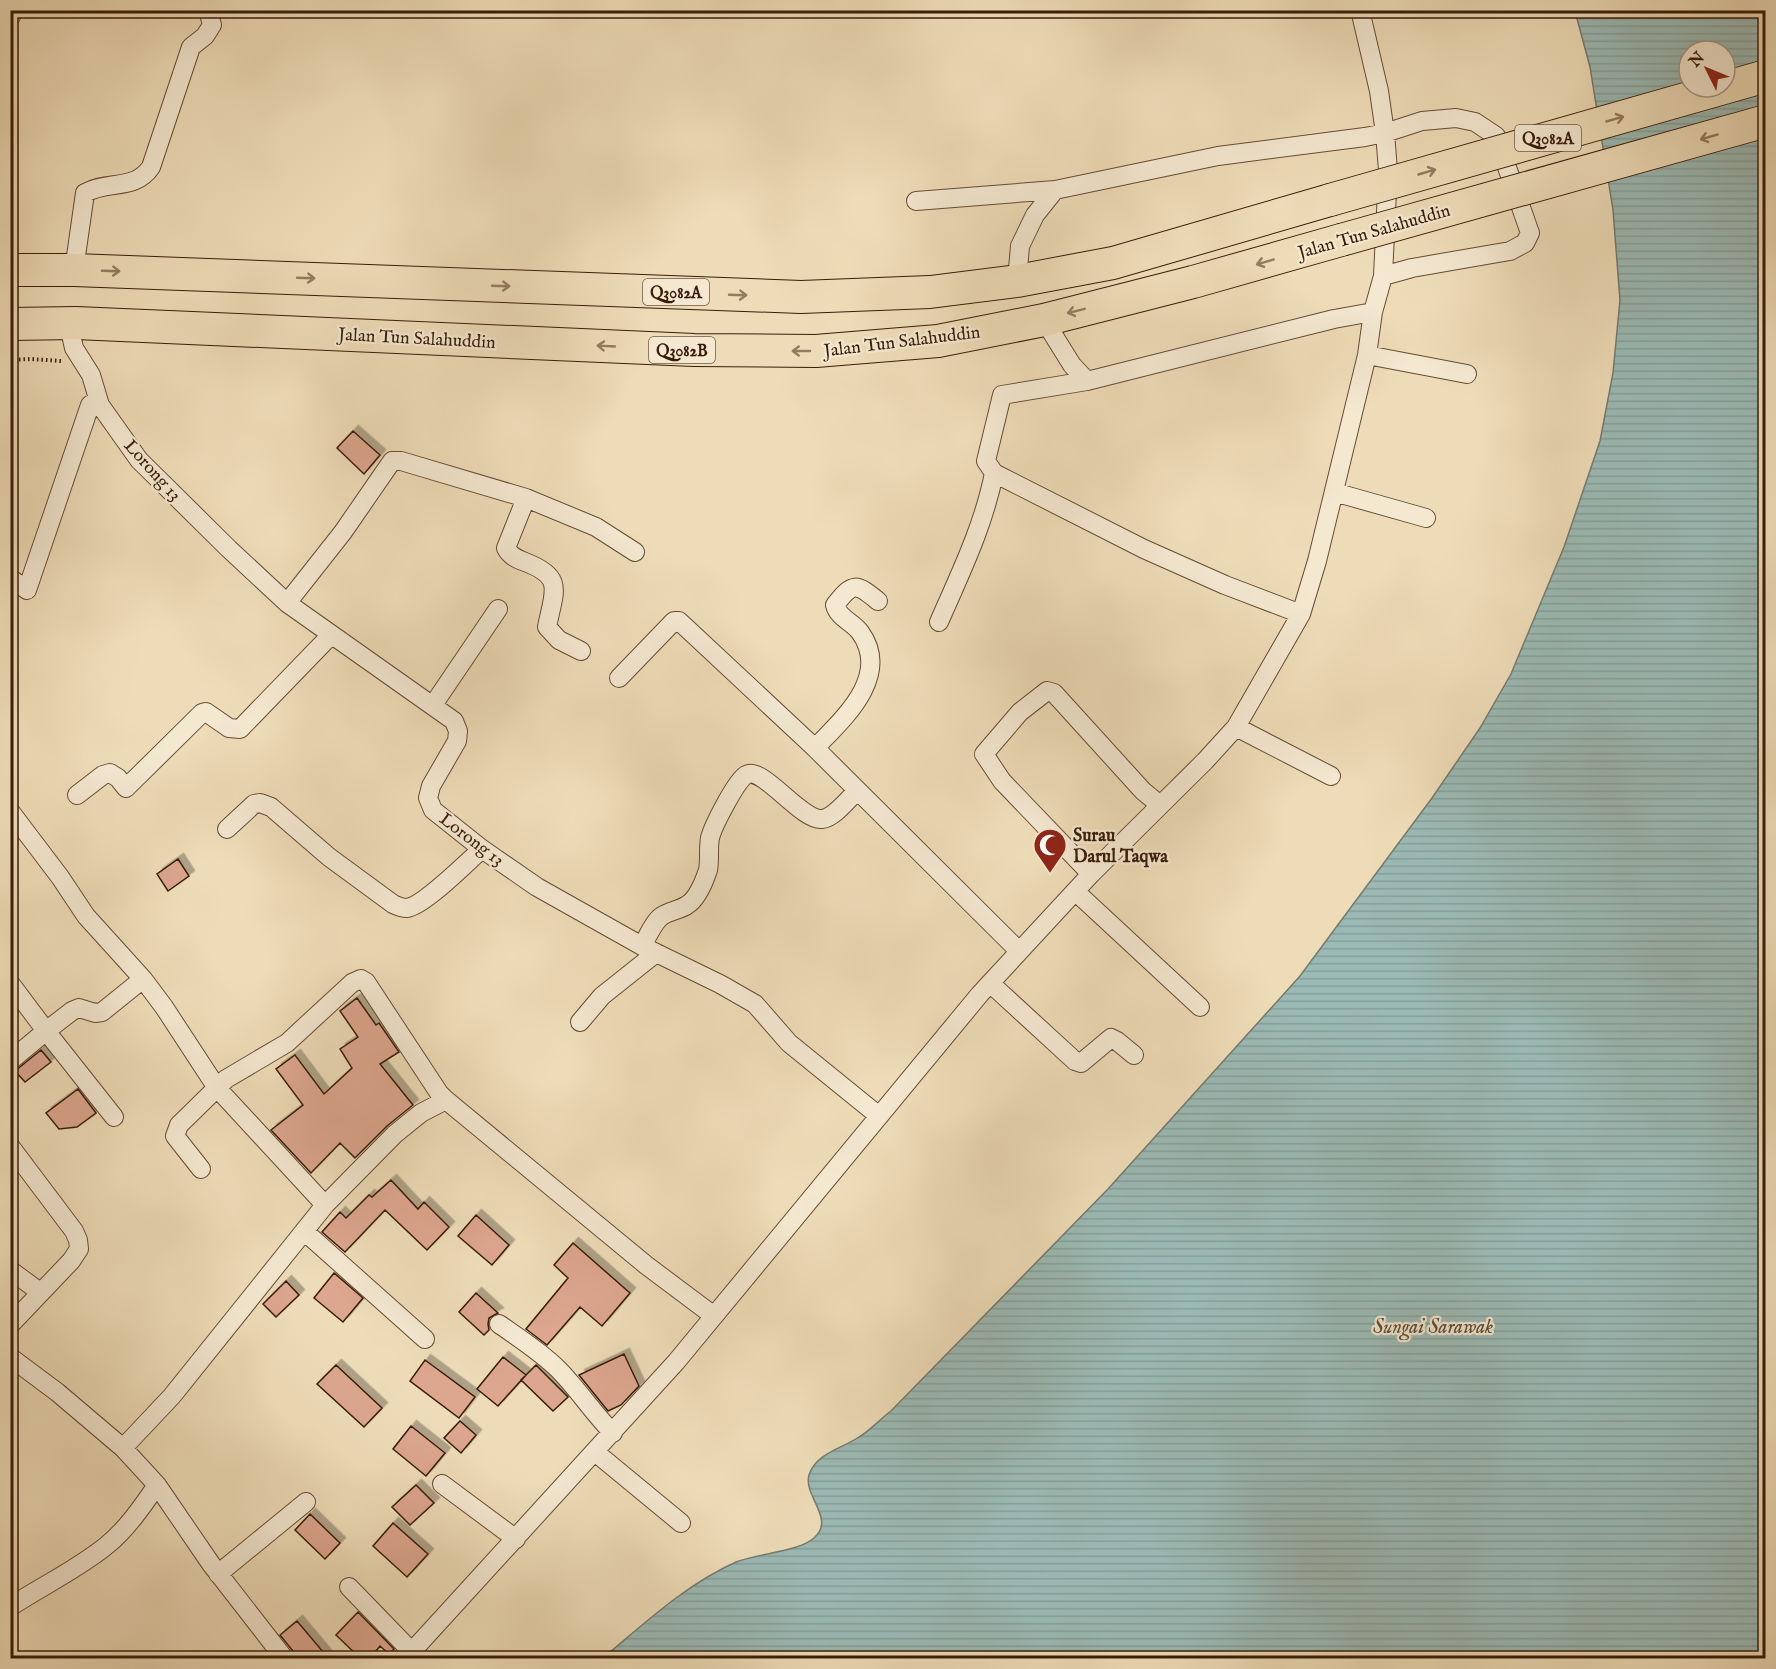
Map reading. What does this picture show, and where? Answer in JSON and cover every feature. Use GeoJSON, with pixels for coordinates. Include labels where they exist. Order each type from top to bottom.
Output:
{"type":"FeatureCollection","features":[{"type":"Feature","properties":{"kind":"highway","name":"Q3082A"},"geometry":{"type":"LineString","coordinates":[[10,270],[74,270],[801,297],[930,292],[1017,281],[1113,263],[1766,76]]}},
{"type":"Feature","properties":{"kind":"highway","name":"Jalan Tun Salahuddin"},"geometry":{"type":"LineString","coordinates":[[10,324],[76,323],[682,350],[816,351],[938,341],[1044,320],[1193,282],[1766,121]]}},
{"type":"Feature","properties":{"kind":"street"},"geometry":{"type":"LineString","coordinates":[[10,18],[14,10]]}},
{"type":"Feature","properties":{"kind":"street"},"geometry":{"type":"LineString","coordinates":[[74,270],[85,193],[93,189],[130,183],[144,177],[151,167],[191,47],[205,36],[212,25],[208,10]]}},
{"type":"Feature","properties":{"kind":"street"},"geometry":{"type":"LineString","coordinates":[[349,1587],[409,1655],[676,1362],[990,983],[1091,874],[1205,761],[1236,727],[1301,614],[1334,492],[1367,355],[1373,312],[1383,276],[1388,170],[1379,91],[1360,10]]}},
{"type":"Feature","properties":{"kind":"street"},"geometry":{"type":"LineString","coordinates":[[916,201],[1055,190],[1218,156],[1365,137],[1422,121],[1456,118],[1475,122],[1496,136],[1530,233],[1525,243],[1510,251],[1412,268],[1383,276]]}},
{"type":"Feature","properties":{"kind":"street"},"geometry":{"type":"LineString","coordinates":[[1017,281],[1020,246],[1035,215],[1055,190]]}},
{"type":"Feature","properties":{"kind":"street"},"geometry":{"type":"LineString","coordinates":[[1301,614],[1225,585],[1144,549],[994,473],[986,461],[1002,395],[1087,381],[1334,319],[1373,312]]}},
{"type":"Feature","properties":{"kind":"street"},"geometry":{"type":"LineString","coordinates":[[1044,320],[1072,365],[1087,381]]}},
{"type":"Feature","properties":{"kind":"street","name":"Lorong 13"},"geometry":{"type":"LineString","coordinates":[[76,323],[72,339],[74,348],[84,363],[98,397],[139,460],[287,603],[454,721],[458,731],[457,741],[431,786],[428,798],[433,810],[482,849],[537,886],[649,950],[756,1004],[789,1043],[879,1116]]}},
{"type":"Feature","properties":{"kind":"street"},"geometry":{"type":"LineString","coordinates":[[1367,355],[1467,374]]}},
{"type":"Feature","properties":{"kind":"street"},"geometry":{"type":"LineString","coordinates":[[10,578],[27,590],[90,405],[98,397]]}},
{"type":"Feature","properties":{"kind":"street"},"geometry":{"type":"LineString","coordinates":[[287,603],[343,532],[393,462],[401,461],[526,498],[596,526],[635,552]]}},
{"type":"Feature","properties":{"kind":"street"},"geometry":{"type":"LineString","coordinates":[[939,622],[966,558],[991,488],[994,473]]}},
{"type":"Feature","properties":{"kind":"street"},"geometry":{"type":"LineString","coordinates":[[1334,492],[1426,518]]}},
{"type":"Feature","properties":{"kind":"street"},"geometry":{"type":"LineString","coordinates":[[526,498],[506,548],[516,558],[547,572],[553,579],[553,598],[547,627],[559,640],[580,651]]}},
{"type":"Feature","properties":{"kind":"street"},"geometry":{"type":"LineString","coordinates":[[815,748],[857,703],[871,664],[868,647],[859,631],[839,614],[835,605],[846,591],[852,588],[862,588],[878,601]]}},
{"type":"Feature","properties":{"kind":"street"},"geometry":{"type":"LineString","coordinates":[[433,705],[498,609]]}},
{"type":"Feature","properties":{"kind":"street"},"geometry":{"type":"LineString","coordinates":[[619,678],[674,621],[680,621],[815,748],[1019,951]]}},
{"type":"Feature","properties":{"kind":"street"},"geometry":{"type":"LineString","coordinates":[[77,795],[103,775],[110,773],[118,778],[126,788],[202,713],[206,712],[229,728],[240,729],[331,635]]}},
{"type":"Feature","properties":{"kind":"street"},"geometry":{"type":"LineString","coordinates":[[1091,874],[1002,781],[984,754],[1020,712],[1047,691],[1054,693],[1143,791],[1160,805]]}},
{"type":"Feature","properties":{"kind":"street"},"geometry":{"type":"LineString","coordinates":[[1236,727],[1331,776]]}},
{"type":"Feature","properties":{"kind":"street"},"geometry":{"type":"LineString","coordinates":[[580,1022],[602,996],[649,950],[660,916],[688,905],[697,895],[708,870],[710,838],[719,816],[746,774],[752,773],[762,778],[812,818],[824,819],[857,790]]}},
{"type":"Feature","properties":{"kind":"street"},"geometry":{"type":"LineString","coordinates":[[228,830],[254,804],[260,803],[271,807],[329,857],[393,904],[405,908],[416,905],[428,897],[482,849]]}},
{"type":"Feature","properties":{"kind":"street"},"geometry":{"type":"LineString","coordinates":[[10,811],[60,877],[86,916],[164,1007],[217,1088],[325,1205]]}},
{"type":"Feature","properties":{"kind":"street"},"geometry":{"type":"LineString","coordinates":[[1076,892],[1200,1007]]}},
{"type":"Feature","properties":{"kind":"street"},"geometry":{"type":"LineString","coordinates":[[201,1169],[175,1136],[179,1125],[226,1079],[286,1043],[352,983],[361,979],[366,982],[439,1093],[446,1100],[646,1265],[714,1316]]}},
{"type":"Feature","properties":{"kind":"street"},"geometry":{"type":"LineString","coordinates":[[10,1061],[72,1011],[79,1008],[95,1014],[102,1012],[143,980]]}},
{"type":"Feature","properties":{"kind":"street"},"geometry":{"type":"LineString","coordinates":[[10,983],[114,1117]]}},
{"type":"Feature","properties":{"kind":"street"},"geometry":{"type":"LineString","coordinates":[[990,983],[1075,1061],[1081,1064],[1112,1038],[1134,1055]]}},
{"type":"Feature","properties":{"kind":"street"},"geometry":{"type":"LineString","coordinates":[[123,1448],[172,1396],[325,1205],[395,1134],[421,1113],[446,1100]]}},
{"type":"Feature","properties":{"kind":"street"},"geometry":{"type":"LineString","coordinates":[[10,1146],[64,1217],[78,1240],[79,1249],[10,1325]]}},
{"type":"Feature","properties":{"kind":"street"},"geometry":{"type":"LineString","coordinates":[[304,1231],[425,1339]]}},
{"type":"Feature","properties":{"kind":"street"},"geometry":{"type":"LineString","coordinates":[[10,1270],[40,1292]]}},
{"type":"Feature","properties":{"kind":"street"},"geometry":{"type":"LineString","coordinates":[[499,1324],[544,1356],[558,1369],[613,1432]]}},
{"type":"Feature","properties":{"kind":"street"},"geometry":{"type":"LineString","coordinates":[[10,1358],[57,1392],[123,1448],[156,1485],[218,1574],[284,1659]]}},
{"type":"Feature","properties":{"kind":"street"},"geometry":{"type":"LineString","coordinates":[[596,1452],[681,1523]]}},
{"type":"Feature","properties":{"kind":"street"},"geometry":{"type":"LineString","coordinates":[[442,1484],[516,1539]]}},
{"type":"Feature","properties":{"kind":"street"},"geometry":{"type":"LineString","coordinates":[[10,1607],[64,1576],[106,1546],[125,1528],[156,1485]]}},
{"type":"Feature","properties":{"kind":"street"},"geometry":{"type":"LineString","coordinates":[[218,1574],[306,1502]]}},
{"type":"Feature","properties":{"kind":"path"},"geometry":{"type":"LineString","coordinates":[[10,360],[31,359],[84,363]]}},
{"type":"Feature","properties":{"kind":"water","name":"Sungai Sarawak"},"geometry":{"type":"Polygon","coordinates":[[[1575,11],[1765,11],[1765,1658],[603,1658],[683,1593],[717,1571],[745,1559],[807,1543],[814,1538],[820,1531],[822,1523],[808,1483],[809,1475],[818,1461],[853,1441],[891,1411],[1108,1189],[1300,976],[1432,798],[1480,728],[1511,674],[1564,547],[1600,441],[1613,373],[1620,300],[1613,210],[1590,67],[1575,11]]]}},
{"type":"Feature","properties":{"kind":"building"},"geometry":{"type":"Polygon","coordinates":[[[353,431],[380,455],[364,474],[337,448],[353,431]]]}},
{"type":"Feature","properties":{"kind":"building"},"geometry":{"type":"Polygon","coordinates":[[[178,859],[189,876],[168,891],[157,874],[178,859]]]}},
{"type":"Feature","properties":{"kind":"building"},"geometry":{"type":"Polygon","coordinates":[[[357,998],[376,1025],[379,1023],[399,1052],[380,1064],[413,1105],[387,1126],[355,1158],[340,1143],[311,1173],[271,1130],[303,1105],[276,1069],[295,1055],[324,1094],[352,1068],[340,1049],[358,1037],[340,1011],[357,998]]]}},
{"type":"Feature","properties":{"kind":"building"},"geometry":{"type":"Polygon","coordinates":[[[41,1050],[51,1062],[25,1082],[15,1071],[41,1050]]]}},
{"type":"Feature","properties":{"kind":"building"},"geometry":{"type":"Polygon","coordinates":[[[78,1089],[96,1113],[77,1127],[59,1129],[46,1113],[78,1089]]]}},
{"type":"Feature","properties":{"kind":"building"},"geometry":{"type":"Polygon","coordinates":[[[391,1180],[418,1209],[424,1202],[449,1227],[427,1250],[385,1210],[345,1252],[322,1232],[340,1212],[346,1218],[369,1195],[372,1197],[391,1180]]]}},
{"type":"Feature","properties":{"kind":"building"},"geometry":{"type":"Polygon","coordinates":[[[476,1215],[509,1245],[492,1265],[458,1236],[476,1215]]]}},
{"type":"Feature","properties":{"kind":"building"},"geometry":{"type":"Polygon","coordinates":[[[573,1243],[630,1293],[602,1326],[580,1307],[547,1345],[526,1329],[568,1278],[554,1265],[573,1243]]]}},
{"type":"Feature","properties":{"kind":"building"},"geometry":{"type":"Polygon","coordinates":[[[334,1273],[363,1298],[343,1322],[314,1298],[334,1273]]]}},
{"type":"Feature","properties":{"kind":"building"},"geometry":{"type":"Polygon","coordinates":[[[286,1281],[299,1295],[276,1317],[263,1304],[286,1281]]]}},
{"type":"Feature","properties":{"kind":"building"},"geometry":{"type":"Polygon","coordinates":[[[476,1293],[498,1313],[489,1318],[489,1330],[484,1335],[459,1312],[476,1293]]]}},
{"type":"Feature","properties":{"kind":"building"},"geometry":{"type":"Polygon","coordinates":[[[624,1354],[639,1386],[621,1405],[608,1411],[579,1375],[624,1354]]]}},
{"type":"Feature","properties":{"kind":"building"},"geometry":{"type":"Polygon","coordinates":[[[503,1357],[526,1375],[498,1406],[477,1389],[503,1357]]]}},
{"type":"Feature","properties":{"kind":"building"},"geometry":{"type":"Polygon","coordinates":[[[425,1360],[475,1397],[459,1418],[410,1381],[425,1360]]]}},
{"type":"Feature","properties":{"kind":"building"},"geometry":{"type":"Polygon","coordinates":[[[336,1365],[382,1408],[364,1427],[317,1384],[336,1365]]]}},
{"type":"Feature","properties":{"kind":"building"},"geometry":{"type":"Polygon","coordinates":[[[536,1365],[568,1397],[553,1411],[521,1380],[536,1365]]]}},
{"type":"Feature","properties":{"kind":"building"},"geometry":{"type":"Polygon","coordinates":[[[460,1421],[476,1435],[461,1453],[444,1438],[460,1421]]]}},
{"type":"Feature","properties":{"kind":"building"},"geometry":{"type":"Polygon","coordinates":[[[411,1426],[445,1453],[426,1476],[393,1449],[411,1426]]]}},
{"type":"Feature","properties":{"kind":"building"},"geometry":{"type":"Polygon","coordinates":[[[416,1485],[434,1503],[410,1525],[392,1507],[416,1485]]]}},
{"type":"Feature","properties":{"kind":"building"},"geometry":{"type":"Polygon","coordinates":[[[310,1514],[340,1543],[325,1559],[295,1530],[310,1514]]]}},
{"type":"Feature","properties":{"kind":"building"},"geometry":{"type":"Polygon","coordinates":[[[393,1523],[428,1554],[407,1577],[373,1546],[393,1523]]]}},
{"type":"Feature","properties":{"kind":"building"},"geometry":{"type":"Polygon","coordinates":[[[358,1612],[394,1649],[389,1654],[380,1646],[369,1659],[361,1659],[336,1635],[358,1612]]]}},
{"type":"Feature","properties":{"kind":"building"},"geometry":{"type":"Polygon","coordinates":[[[297,1621],[329,1659],[295,1659],[293,1651],[280,1635],[297,1621]]]}},
{"type":"Feature","properties":{"kind":"place","name":"Surau Darul Taqwa"},"geometry":{"type":"Point","coordinates":[1050,874]}}]}
